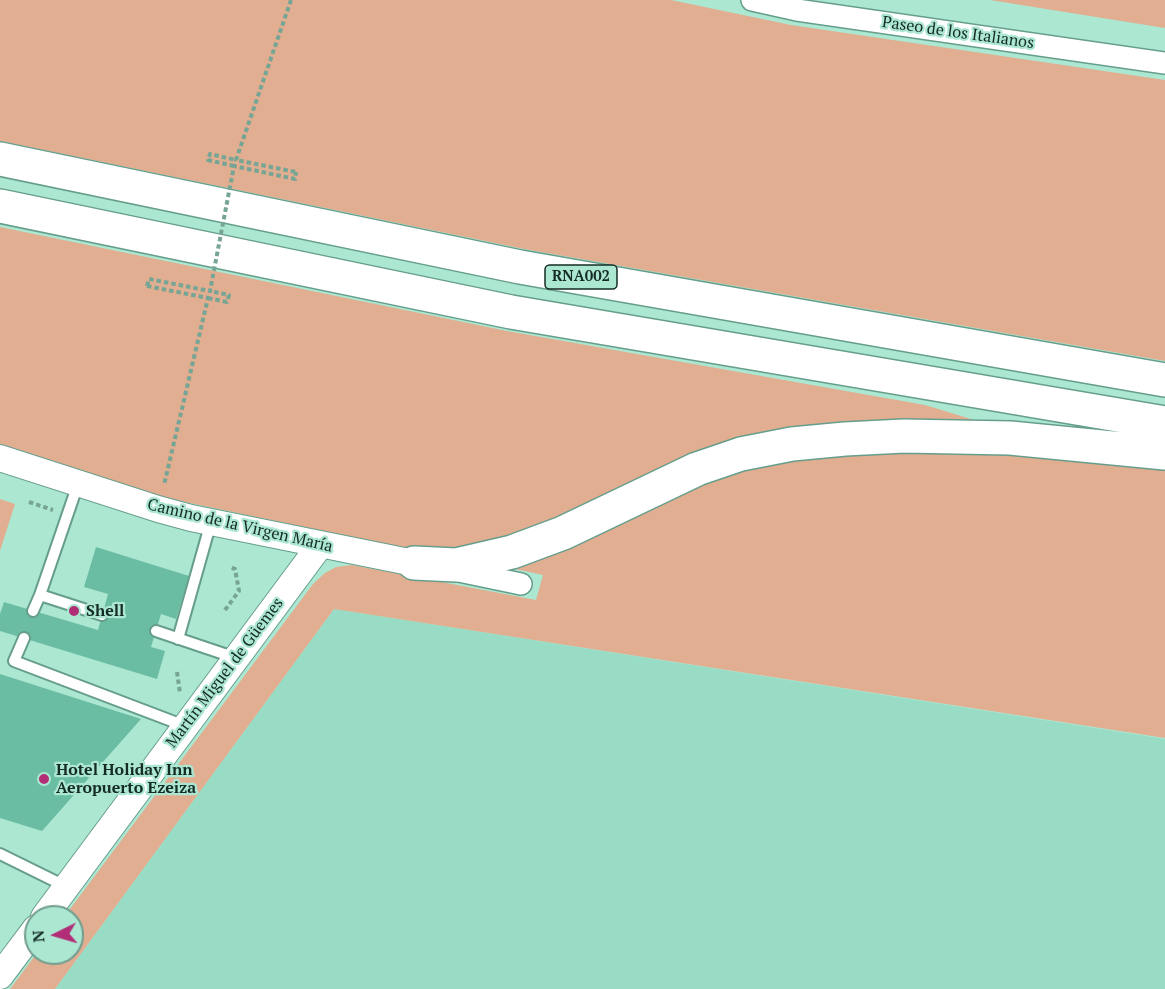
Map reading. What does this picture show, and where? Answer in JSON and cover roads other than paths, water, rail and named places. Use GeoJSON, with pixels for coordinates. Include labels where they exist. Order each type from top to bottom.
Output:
{"type":"FeatureCollection","features":[{"type":"Feature","properties":{"kind":"highway","name":"RNA002"},"geometry":{"type":"LineString","coordinates":[[0,159],[520,267],[1165,380]]}},
{"type":"Feature","properties":{"kind":"highway"},"geometry":{"type":"LineString","coordinates":[[0,206],[511,312],[1165,423]]}},
{"type":"Feature","properties":{"kind":"highway"},"geometry":{"type":"LineString","coordinates":[[414,563],[456,565],[512,552],[563,533],[697,469],[741,454],[792,444],[904,436],[1010,438],[1165,453]]}},
{"type":"Feature","properties":{"kind":"street","name":"Paseo de los Italianos"},"geometry":{"type":"LineString","coordinates":[[752,0],[797,5],[1165,63]]}},
{"type":"Feature","properties":{"kind":"street","name":"Camino de la Virgen María"},"geometry":{"type":"LineString","coordinates":[[0,458],[158,509],[414,563]]}},
{"type":"Feature","properties":{"kind":"street","name":"Martín Miguel de Güemes"},"geometry":{"type":"LineString","coordinates":[[53,905],[321,544]]}},
{"type":"Feature","properties":{"kind":"street"},"geometry":{"type":"LineString","coordinates":[[414,563],[521,584]]}},
{"type":"Feature","properties":{"kind":"street"},"geometry":{"type":"LineString","coordinates":[[0,976],[24,944]]}},
{"type":"Feature","properties":{"kind":"lane"},"geometry":{"type":"LineString","coordinates":[[33,611],[78,483]]}},
{"type":"Feature","properties":{"kind":"lane"},"geometry":{"type":"LineString","coordinates":[[178,639],[211,522]]}},
{"type":"Feature","properties":{"kind":"lane"},"geometry":{"type":"LineString","coordinates":[[40,596],[102,615]]}},
{"type":"Feature","properties":{"kind":"lane"},"geometry":{"type":"LineString","coordinates":[[156,631],[237,658]]}},
{"type":"Feature","properties":{"kind":"lane"},"geometry":{"type":"LineString","coordinates":[[24,638],[14,661],[185,726]]}},
{"type":"Feature","properties":{"kind":"lane"},"geometry":{"type":"LineString","coordinates":[[0,854],[67,887]]}},
{"type":"Feature","properties":{"kind":"place","name":"Shell"},"geometry":{"type":"Point","coordinates":[74,611]}},
{"type":"Feature","properties":{"kind":"place","name":"Hotel Holiday Inn Aeropuerto Ezeiza"},"geometry":{"type":"Point","coordinates":[44,779]}}]}
